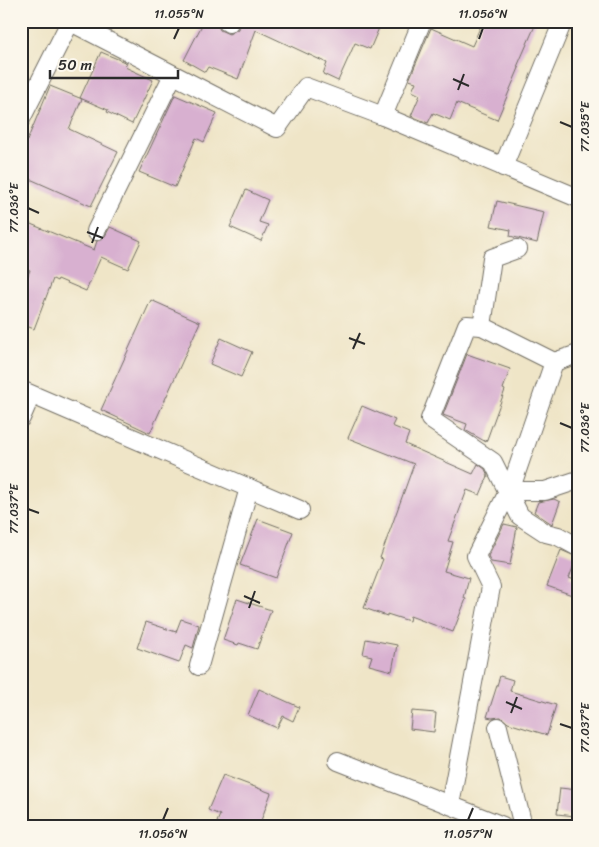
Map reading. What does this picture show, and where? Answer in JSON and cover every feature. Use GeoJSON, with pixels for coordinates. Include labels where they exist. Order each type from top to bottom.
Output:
{"type":"FeatureCollection","features":[{"type":"Feature","properties":{"kind":"street"},"geometry":{"type":"LineString","coordinates":[[383,116],[422,21]]}},
{"type":"Feature","properties":{"kind":"street"},"geometry":{"type":"LineString","coordinates":[[503,167],[563,21]]}},
{"type":"Feature","properties":{"kind":"street"},"geometry":{"type":"LineString","coordinates":[[21,119],[69,22],[277,128],[306,87],[383,116],[578,198]]}},
{"type":"Feature","properties":{"kind":"street"},"geometry":{"type":"LineString","coordinates":[[96,231],[173,75]]}},
{"type":"Feature","properties":{"kind":"street"},"geometry":{"type":"LineString","coordinates":[[482,326],[492,258],[517,249]]}},
{"type":"Feature","properties":{"kind":"street"},"geometry":{"type":"LineString","coordinates":[[578,354],[554,362],[482,326],[467,325],[430,419],[494,462],[520,516],[546,533],[558,536],[578,547]]}},
{"type":"Feature","properties":{"kind":"street"},"geometry":{"type":"LineString","coordinates":[[450,805],[491,587],[476,556],[513,482],[554,362]]}},
{"type":"Feature","properties":{"kind":"street"},"geometry":{"type":"LineString","coordinates":[[21,418],[26,393],[300,510]]}},
{"type":"Feature","properties":{"kind":"street"},"geometry":{"type":"LineString","coordinates":[[509,491],[545,491],[578,480]]}},
{"type":"Feature","properties":{"kind":"street"},"geometry":{"type":"LineString","coordinates":[[199,666],[248,488]]}},
{"type":"Feature","properties":{"kind":"street"},"geometry":{"type":"LineString","coordinates":[[498,727],[523,826]]}},
{"type":"Feature","properties":{"kind":"street"},"geometry":{"type":"LineString","coordinates":[[338,761],[503,826]]}},
{"type":"Feature","properties":{"kind":"building"},"geometry":{"type":"Polygon","coordinates":[[[204,21],[216,21],[220,30],[229,34],[238,29],[239,21],[382,21],[370,49],[355,43],[338,81],[323,74],[327,63],[256,30],[238,79],[208,67],[205,72],[184,60],[204,21]]]}},
{"type":"Feature","properties":{"kind":"building"},"geometry":{"type":"Polygon","coordinates":[[[483,21],[537,21],[497,120],[457,103],[450,120],[433,113],[428,123],[411,116],[420,95],[412,91],[416,82],[409,80],[431,28],[472,46],[483,21]]]}},
{"type":"Feature","properties":{"kind":"building"},"geometry":{"type":"Polygon","coordinates":[[[101,52],[127,63],[125,67],[153,80],[132,124],[107,112],[108,110],[80,98],[101,52]]]}},
{"type":"Feature","properties":{"kind":"building"},"geometry":{"type":"Polygon","coordinates":[[[50,86],[82,99],[69,129],[118,152],[91,206],[21,175],[21,141],[26,143],[50,86]]]}},
{"type":"Feature","properties":{"kind":"building"},"geometry":{"type":"Polygon","coordinates":[[[175,95],[217,113],[204,142],[196,138],[175,187],[139,172],[175,95]]]}},
{"type":"Feature","properties":{"kind":"building"},"geometry":{"type":"Polygon","coordinates":[[[246,190],[268,200],[259,222],[268,225],[261,241],[230,227],[246,190]]]}},
{"type":"Feature","properties":{"kind":"building"},"geometry":{"type":"Polygon","coordinates":[[[497,201],[544,212],[537,243],[510,236],[511,230],[491,226],[497,201]]]}},
{"type":"Feature","properties":{"kind":"building"},"geometry":{"type":"Polygon","coordinates":[[[21,220],[94,250],[97,241],[105,236],[110,227],[141,241],[128,269],[101,257],[86,291],[58,279],[57,281],[53,279],[34,329],[21,324],[21,293],[30,270],[21,266],[21,220]]]}},
{"type":"Feature","properties":{"kind":"building"},"geometry":{"type":"Polygon","coordinates":[[[151,300],[200,322],[150,433],[101,410],[151,300]]]}},
{"type":"Feature","properties":{"kind":"building"},"geometry":{"type":"Polygon","coordinates":[[[221,338],[252,352],[241,377],[210,364],[221,338]]]}},
{"type":"Feature","properties":{"kind":"building"},"geometry":{"type":"Polygon","coordinates":[[[467,354],[510,369],[503,389],[505,390],[486,442],[465,430],[467,424],[443,415],[467,354]]]}},
{"type":"Feature","properties":{"kind":"building"},"geometry":{"type":"Polygon","coordinates":[[[362,406],[395,420],[392,426],[409,433],[405,444],[473,474],[478,464],[485,469],[488,476],[480,495],[467,490],[448,541],[453,542],[444,571],[469,578],[464,598],[466,599],[453,632],[410,616],[409,621],[364,608],[383,559],[380,558],[414,464],[348,438],[362,406]]]}},
{"type":"Feature","properties":{"kind":"building"},"geometry":{"type":"Polygon","coordinates":[[[554,499],[560,502],[552,524],[534,512],[538,502],[554,499]]]}},
{"type":"Feature","properties":{"kind":"building"},"geometry":{"type":"Polygon","coordinates":[[[258,519],[293,532],[276,578],[240,565],[258,519]]]}},
{"type":"Feature","properties":{"kind":"building"},"geometry":{"type":"Polygon","coordinates":[[[504,524],[517,527],[510,565],[491,562],[488,556],[504,524]]]}},
{"type":"Feature","properties":{"kind":"building"},"geometry":{"type":"Polygon","coordinates":[[[561,550],[577,557],[569,578],[577,581],[572,595],[547,586],[561,550]]]}},
{"type":"Feature","properties":{"kind":"building"},"geometry":{"type":"Polygon","coordinates":[[[237,599],[271,610],[257,649],[223,640],[237,599]]]}},
{"type":"Feature","properties":{"kind":"building"},"geometry":{"type":"Polygon","coordinates":[[[181,619],[199,625],[193,648],[186,645],[179,663],[137,648],[146,622],[176,632],[181,619]]]}},
{"type":"Feature","properties":{"kind":"building"},"geometry":{"type":"Polygon","coordinates":[[[366,639],[397,645],[392,671],[369,665],[372,656],[363,654],[366,639]]]}},
{"type":"Feature","properties":{"kind":"building"},"geometry":{"type":"Polygon","coordinates":[[[500,676],[513,680],[510,691],[556,705],[547,735],[508,723],[501,717],[487,717],[500,676]]]}},
{"type":"Feature","properties":{"kind":"building"},"geometry":{"type":"Polygon","coordinates":[[[259,689],[299,707],[293,721],[283,716],[277,728],[248,715],[259,689]]]}},
{"type":"Feature","properties":{"kind":"building"},"geometry":{"type":"Polygon","coordinates":[[[412,711],[436,713],[434,732],[410,729],[412,711]]]}},
{"type":"Feature","properties":{"kind":"building"},"geometry":{"type":"Polygon","coordinates":[[[223,775],[271,793],[259,826],[225,826],[217,822],[220,815],[208,810],[223,775]]]}},
{"type":"Feature","properties":{"kind":"building"},"geometry":{"type":"Polygon","coordinates":[[[560,788],[578,790],[575,816],[557,814],[560,788]]]}}]}
